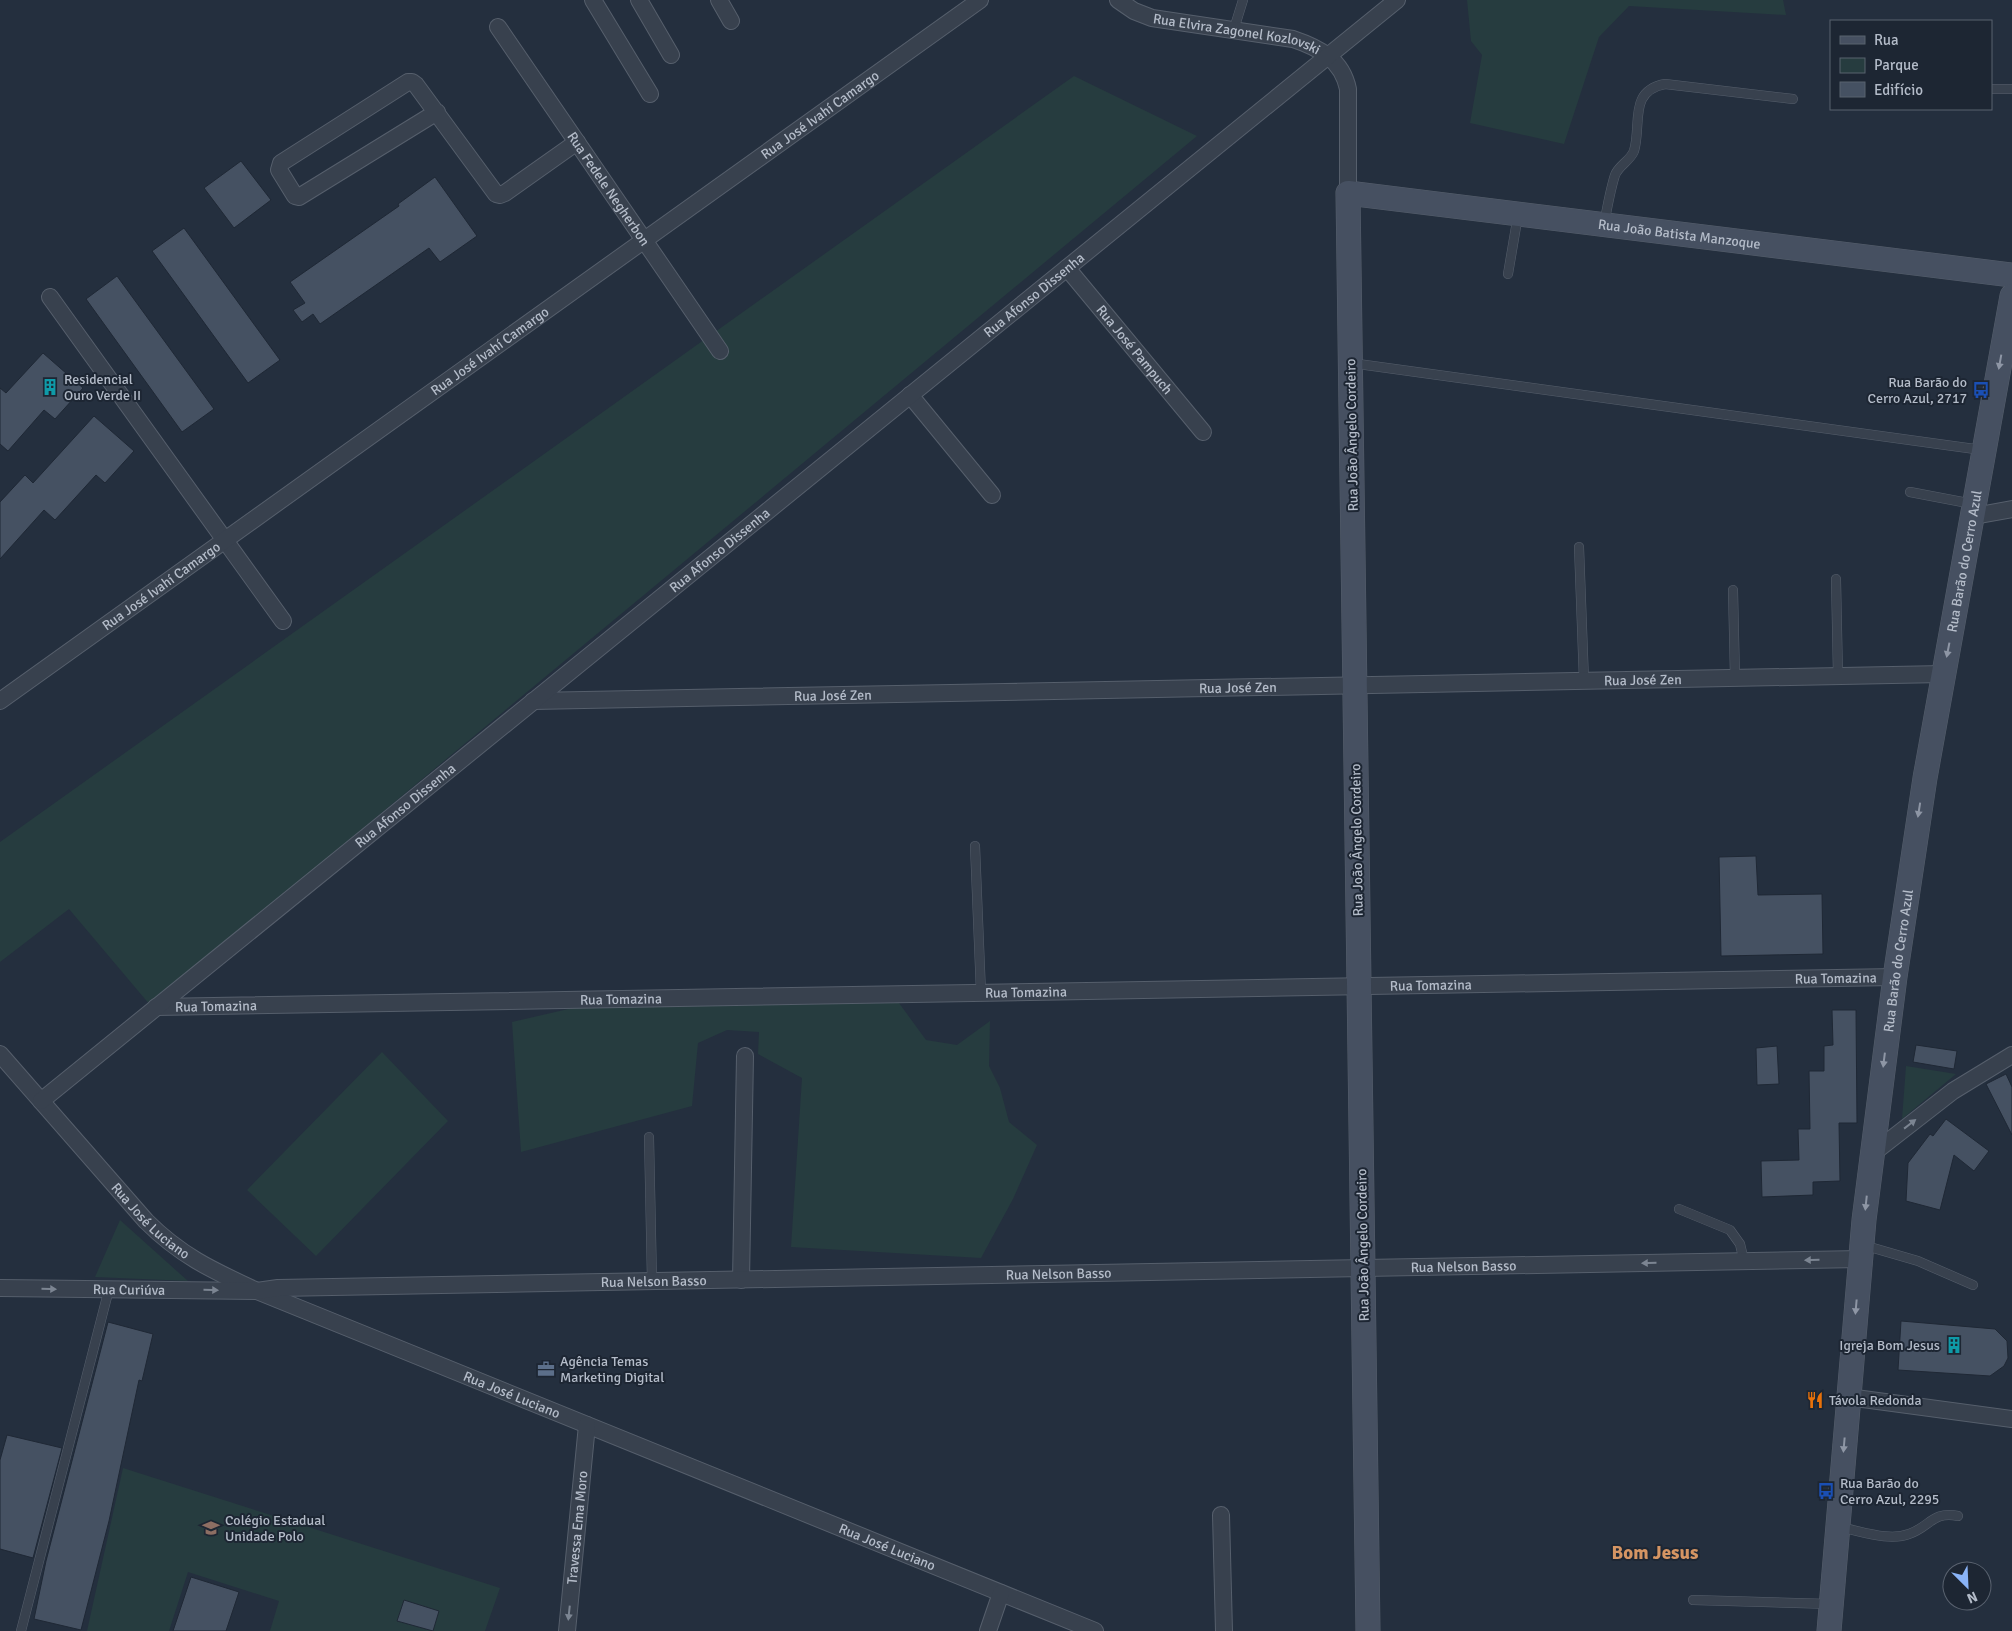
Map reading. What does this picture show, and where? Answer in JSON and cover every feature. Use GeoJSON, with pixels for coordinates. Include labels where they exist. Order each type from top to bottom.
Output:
{"type":"FeatureCollection","features":[{"type":"Feature","properties":{"kind":"street"},"geometry":{"type":"LineString","coordinates":[[593,0],[650,94]]}},
{"type":"Feature","properties":{"kind":"street"},"geometry":{"type":"LineString","coordinates":[[639,0],[671,55]]}},
{"type":"Feature","properties":{"kind":"street"},"geometry":{"type":"LineString","coordinates":[[719,0],[731,21]]}},
{"type":"Feature","properties":{"kind":"street","name":"Rua José Ivahí Camargo"},"geometry":{"type":"LineString","coordinates":[[0,701],[980,0]]}},
{"type":"Feature","properties":{"kind":"street","name":"Rua Elvira Zagonel Kozlovski"},"geometry":{"type":"LineString","coordinates":[[1118,0],[1134,11],[1152,18],[1293,39],[1312,45],[1328,56]]}},
{"type":"Feature","properties":{"kind":"street","name":"Rua Afonso Dissenha"},"geometry":{"type":"LineString","coordinates":[[41,1101],[1398,0]]}},
{"type":"Feature","properties":{"kind":"street","name":"Rua Fedele Negherbon"},"geometry":{"type":"LineString","coordinates":[[498,27],[720,351]]}},
{"type":"Feature","properties":{"kind":"street","name":"Rua João Ângelo Cordeiro"},"geometry":{"type":"LineString","coordinates":[[1328,56],[1339,65],[1346,76],[1348,89],[1368,1631]]}},
{"type":"Feature","properties":{"kind":"street"},"geometry":{"type":"LineString","coordinates":[[436,112],[299,197],[295,196],[279,170],[281,164],[408,82],[416,85],[436,112],[496,194],[500,195],[577,142]]}},
{"type":"Feature","properties":{"kind":"street","name":"Rua João Batista Manzoque"},"geometry":{"type":"LineString","coordinates":[[1348,193],[2012,275]]}},
{"type":"Feature","properties":{"kind":"street","name":"Rua José Pampuch"},"geometry":{"type":"LineString","coordinates":[[1067,268],[1204,432]]}},
{"type":"Feature","properties":{"kind":"street","name":"Rua Barão do Cerro Azul"},"geometry":{"type":"LineString","coordinates":[[1829,1631],[1861,1252],[1895,977],[1912,856],[2012,296]]}},
{"type":"Feature","properties":{"kind":"street"},"geometry":{"type":"LineString","coordinates":[[50,298],[283,621]]}},
{"type":"Feature","properties":{"kind":"street"},"geometry":{"type":"LineString","coordinates":[[910,395],[992,495]]}},
{"type":"Feature","properties":{"kind":"street"},"geometry":{"type":"LineString","coordinates":[[1975,510],[2012,509]]}},
{"type":"Feature","properties":{"kind":"street","name":"Rua José Zen"},"geometry":{"type":"LineString","coordinates":[[533,701],[1944,674]]}},
{"type":"Feature","properties":{"kind":"street","name":"Rua Tomazina"},"geometry":{"type":"LineString","coordinates":[[156,1007],[1895,977]]}},
{"type":"Feature","properties":{"kind":"street","name":"Rua José Luciano"},"geometry":{"type":"LineString","coordinates":[[0,1054],[146,1220],[167,1242],[190,1259],[257,1291],[1095,1631]]}},
{"type":"Feature","properties":{"kind":"street"},"geometry":{"type":"LineString","coordinates":[[1872,1154],[1953,1091],[2012,1055]]}},
{"type":"Feature","properties":{"kind":"street"},"geometry":{"type":"LineString","coordinates":[[741,1280],[745,1056]]}},
{"type":"Feature","properties":{"kind":"street","name":"Rua Nelson Basso"},"geometry":{"type":"LineString","coordinates":[[257,1291],[288,1288],[1744,1261],[1861,1252]]}},
{"type":"Feature","properties":{"kind":"street","name":"Rua Curiúva"},"geometry":{"type":"LineString","coordinates":[[0,1288],[257,1291]]}},
{"type":"Feature","properties":{"kind":"street"},"geometry":{"type":"LineString","coordinates":[[1848,1397],[2012,1419]]}},
{"type":"Feature","properties":{"kind":"street","name":"Travessa Ema Moro"},"geometry":{"type":"LineString","coordinates":[[567,1631],[587,1425]]}},
{"type":"Feature","properties":{"kind":"street"},"geometry":{"type":"LineString","coordinates":[[1221,1514],[1224,1631]]}},
{"type":"Feature","properties":{"kind":"street"},"geometry":{"type":"LineString","coordinates":[[988,1631],[1001,1593]]}},
{"type":"Feature","properties":{"kind":"lane"},"geometry":{"type":"LineString","coordinates":[[1234,30],[1243,0]]}},
{"type":"Feature","properties":{"kind":"lane"},"geometry":{"type":"LineString","coordinates":[[1604,224],[1616,175],[1633,152],[1639,106],[1646,93],[1655,86],[1665,84],[1793,99]]}},
{"type":"Feature","properties":{"kind":"lane"},"geometry":{"type":"LineString","coordinates":[[1992,89],[2012,89]]}},
{"type":"Feature","properties":{"kind":"lane"},"geometry":{"type":"LineString","coordinates":[[1508,274],[1518,214]]}},
{"type":"Feature","properties":{"kind":"lane"},"geometry":{"type":"LineString","coordinates":[[1351,363],[1985,450]]}},
{"type":"Feature","properties":{"kind":"lane"},"geometry":{"type":"LineString","coordinates":[[1910,492],[1975,510]]}},
{"type":"Feature","properties":{"kind":"lane"},"geometry":{"type":"LineString","coordinates":[[1579,547],[1584,681]]}},
{"type":"Feature","properties":{"kind":"lane"},"geometry":{"type":"LineString","coordinates":[[1836,579],[1838,676]]}},
{"type":"Feature","properties":{"kind":"lane"},"geometry":{"type":"LineString","coordinates":[[1733,590],[1735,678]]}},
{"type":"Feature","properties":{"kind":"lane"},"geometry":{"type":"LineString","coordinates":[[975,846],[981,993]]}},
{"type":"Feature","properties":{"kind":"lane"},"geometry":{"type":"LineString","coordinates":[[649,1137],[652,1281]]}},
{"type":"Feature","properties":{"kind":"lane"},"geometry":{"type":"LineString","coordinates":[[1679,1209],[1730,1230],[1740,1244],[1744,1261]]}},
{"type":"Feature","properties":{"kind":"lane"},"geometry":{"type":"LineString","coordinates":[[1861,1252],[1918,1261],[1973,1285]]}},
{"type":"Feature","properties":{"kind":"lane"},"geometry":{"type":"LineString","coordinates":[[21,1631],[109,1289]]}},
{"type":"Feature","properties":{"kind":"lane"},"geometry":{"type":"LineString","coordinates":[[1837,1527],[1890,1536],[1909,1534],[1935,1517],[1947,1514],[1958,1516]]}},
{"type":"Feature","properties":{"kind":"lane"},"geometry":{"type":"LineString","coordinates":[[1693,1600],[1831,1604]]}},
{"type":"Feature","properties":{"kind":"green space"},"geometry":{"type":"Polygon","coordinates":[[[1467,0],[1783,0],[1786,15],[1629,6],[1599,37],[1564,144],[1470,123],[1482,55],[1471,41],[1467,0]]]}},
{"type":"Feature","properties":{"kind":"green space"},"geometry":{"type":"Polygon","coordinates":[[[1074,76],[1197,136],[150,1005],[69,909],[0,962],[0,842],[1074,76]]]}},
{"type":"Feature","properties":{"kind":"green space"},"geometry":{"type":"Polygon","coordinates":[[[899,1003],[926,1040],[957,1045],[990,1021],[989,1066],[1000,1088],[1009,1122],[1037,1145],[1013,1199],[981,1258],[791,1247],[802,1078],[758,1054],[759,1032],[727,1030],[698,1043],[692,1106],[521,1152],[512,1022],[577,1007],[899,1003]]]}},
{"type":"Feature","properties":{"kind":"green space"},"geometry":{"type":"Polygon","coordinates":[[[382,1052],[448,1121],[316,1256],[247,1190],[382,1052]]]}},
{"type":"Feature","properties":{"kind":"green space"},"geometry":{"type":"Polygon","coordinates":[[[1906,1066],[1956,1074],[1902,1119],[1906,1066]]]}},
{"type":"Feature","properties":{"kind":"green space"},"geometry":{"type":"Polygon","coordinates":[[[120,1220],[188,1281],[95,1277],[120,1220]]]}},
{"type":"Feature","properties":{"kind":"green space","name":"Colégio Estadual Unidade Polo"},"geometry":{"type":"Polygon","coordinates":[[[123,1468],[500,1588],[485,1631],[270,1631],[279,1601],[188,1572],[169,1631],[87,1631],[123,1468]]]}},
{"type":"Feature","properties":{"kind":"building"},"geometry":{"type":"Polygon","coordinates":[[[241,161],[271,200],[234,228],[204,188],[241,161]]]}},
{"type":"Feature","properties":{"kind":"building"},"geometry":{"type":"Polygon","coordinates":[[[435,177],[477,236],[440,262],[429,248],[320,324],[313,314],[302,322],[293,310],[305,303],[290,282],[399,206],[398,204],[435,177]]]}},
{"type":"Feature","properties":{"kind":"building"},"geometry":{"type":"Polygon","coordinates":[[[184,228],[280,360],[248,383],[152,251],[184,228]]]}},
{"type":"Feature","properties":{"kind":"building"},"geometry":{"type":"Polygon","coordinates":[[[117,276],[214,409],[182,432],[86,299],[117,276]]]}},
{"type":"Feature","properties":{"kind":"building"},"geometry":{"type":"Polygon","coordinates":[[[43,353],[83,388],[55,419],[44,410],[8,451],[0,444],[0,388],[6,393],[43,353]]]}},
{"type":"Feature","properties":{"kind":"building"},"geometry":{"type":"Polygon","coordinates":[[[94,416],[134,451],[105,483],[96,475],[55,520],[44,510],[0,559],[0,502],[25,475],[33,483],[94,416]]]}},
{"type":"Feature","properties":{"kind":"building"},"geometry":{"type":"Polygon","coordinates":[[[1756,856],[1758,895],[1822,894],[1823,954],[1721,956],[1719,857],[1756,856]]]}},
{"type":"Feature","properties":{"kind":"building"},"geometry":{"type":"Polygon","coordinates":[[[1832,1010],[1856,1010],[1857,1123],[1839,1123],[1840,1181],[1813,1182],[1813,1195],[1762,1197],[1761,1161],[1799,1160],[1798,1129],[1810,1129],[1809,1071],[1824,1071],[1824,1046],[1833,1045],[1832,1010]]]}},
{"type":"Feature","properties":{"kind":"building"},"geometry":{"type":"Polygon","coordinates":[[[1916,1045],[1957,1051],[1954,1069],[1913,1062],[1916,1045]]]}},
{"type":"Feature","properties":{"kind":"building"},"geometry":{"type":"Polygon","coordinates":[[[1777,1046],[1779,1084],[1757,1085],[1756,1048],[1777,1046]]]}},
{"type":"Feature","properties":{"kind":"building"},"geometry":{"type":"Polygon","coordinates":[[[2006,1074],[2012,1087],[2012,1135],[1986,1084],[2006,1074]]]}},
{"type":"Feature","properties":{"kind":"building"},"geometry":{"type":"Polygon","coordinates":[[[1946,1119],[1989,1151],[1974,1171],[1954,1155],[1940,1210],[1906,1201],[1908,1163],[1930,1134],[1933,1136],[1946,1119]]]}},
{"type":"Feature","properties":{"kind":"building","name":"Igreja Bom Jesus"},"geometry":{"type":"Polygon","coordinates":[[[1901,1321],[1995,1329],[2007,1341],[2008,1358],[2004,1366],[1990,1376],[1898,1370],[1901,1321]]]}},
{"type":"Feature","properties":{"kind":"building"},"geometry":{"type":"Polygon","coordinates":[[[108,1322],[153,1334],[142,1381],[139,1380],[109,1521],[81,1630],[34,1619],[46,1561],[108,1322]]]}},
{"type":"Feature","properties":{"kind":"building"},"geometry":{"type":"Polygon","coordinates":[[[7,1435],[62,1448],[33,1558],[0,1549],[0,1460],[7,1435]]]}},
{"type":"Feature","properties":{"kind":"building"},"geometry":{"type":"Polygon","coordinates":[[[191,1577],[239,1592],[226,1631],[173,1631],[191,1577]]]}},
{"type":"Feature","properties":{"kind":"building"},"geometry":{"type":"Polygon","coordinates":[[[404,1600],[439,1611],[433,1631],[397,1621],[404,1600]]]}},
{"type":"Feature","properties":{"kind":"place","name":"Residencial Ouro Verde II"},"geometry":{"type":"Point","coordinates":[50,387]}},
{"type":"Feature","properties":{"kind":"place","name":"Rua Barão do Cerro Azul, 2717"},"geometry":{"type":"Point","coordinates":[1981,390]}},
{"type":"Feature","properties":{"kind":"place","name":"Igreja Bom Jesus"},"geometry":{"type":"Point","coordinates":[1954,1345]}},
{"type":"Feature","properties":{"kind":"place","name":"Agência Temas Marketing Digital"},"geometry":{"type":"Point","coordinates":[546,1369]}},
{"type":"Feature","properties":{"kind":"place","name":"Távola Redonda"},"geometry":{"type":"Point","coordinates":[1815,1400]}},
{"type":"Feature","properties":{"kind":"place","name":"Rua Barão do Cerro Azul, 2295"},"geometry":{"type":"Point","coordinates":[1826,1491]}},
{"type":"Feature","properties":{"kind":"place","name":"Colégio Estadual Unidade Polo"},"geometry":{"type":"Point","coordinates":[211,1528]}},
{"type":"Feature","properties":{"kind":"district","name":"Bom Jesus"},"geometry":{"type":"Point","coordinates":[1655,1553]}}]}
